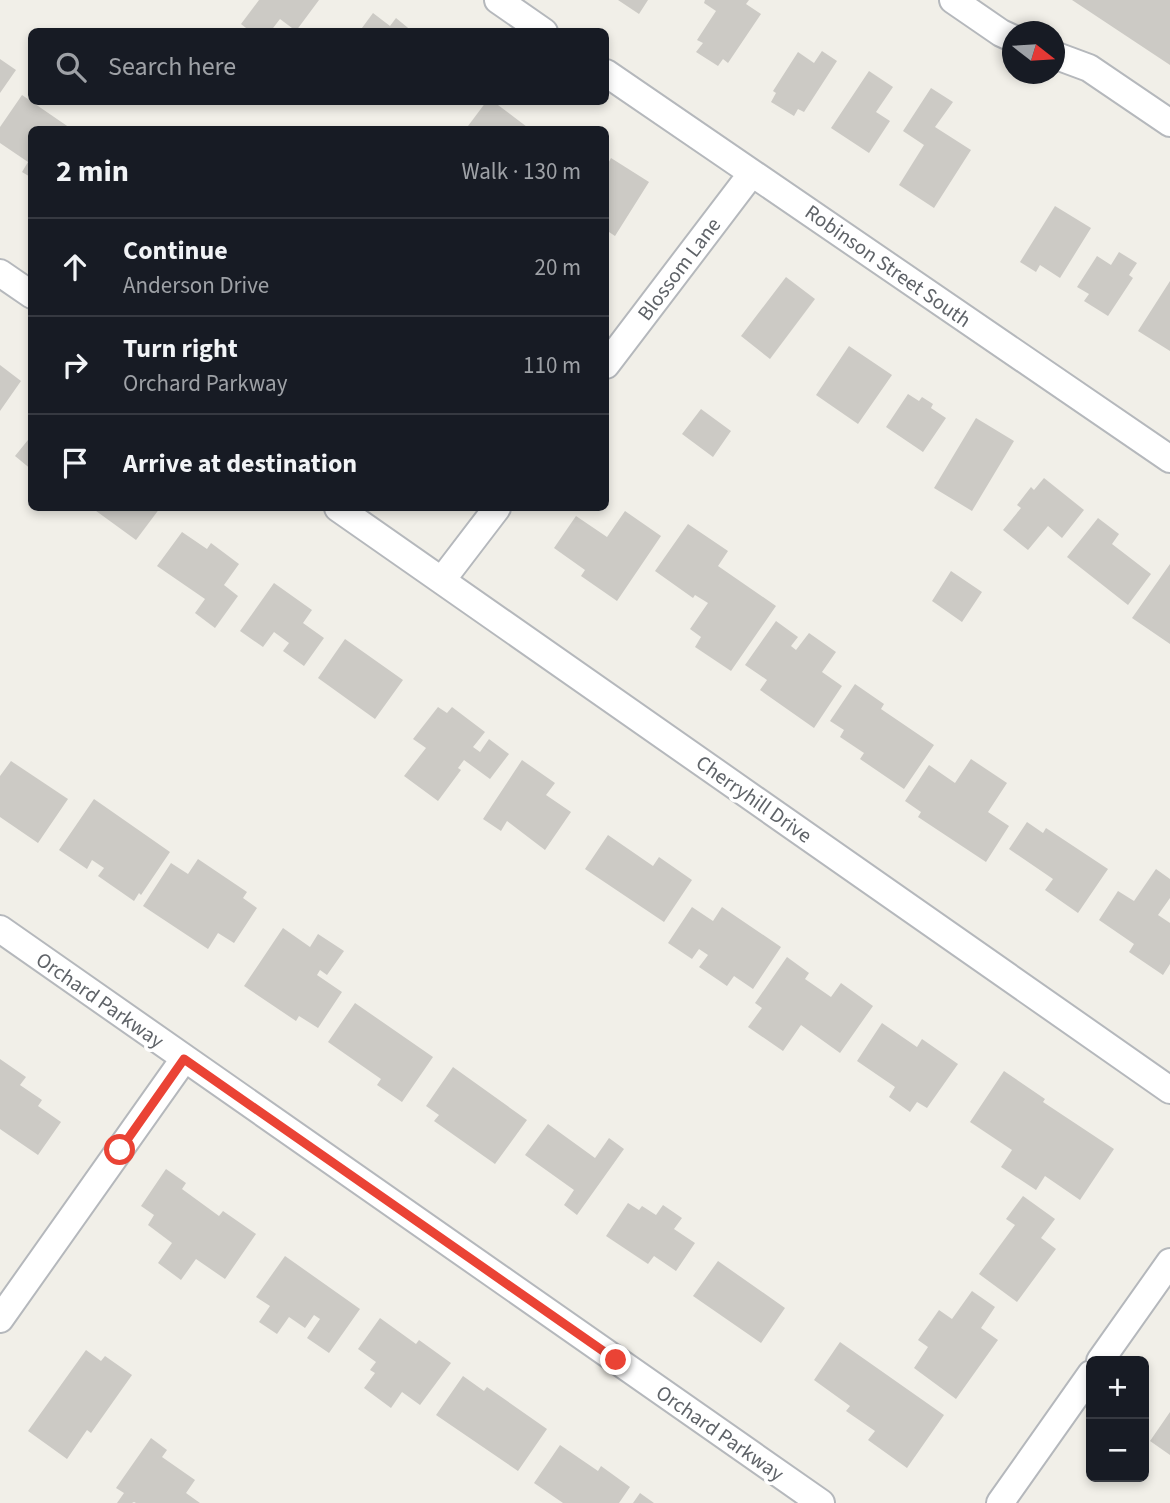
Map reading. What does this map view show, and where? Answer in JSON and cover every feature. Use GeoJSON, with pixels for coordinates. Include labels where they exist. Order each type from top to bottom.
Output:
{"type":"FeatureCollection","features":[{"type":"Feature","properties":{"kind":"street"},"geometry":{"type":"LineString","coordinates":[[498,0],[538,28]]}},
{"type":"Feature","properties":{"kind":"street"},"geometry":{"type":"LineString","coordinates":[[953,0],[1002,33]]}},
{"type":"Feature","properties":{"kind":"street"},"geometry":{"type":"LineString","coordinates":[[1065,59],[1089,68],[1170,123]]}},
{"type":"Feature","properties":{"kind":"street","name":"Robinson Street South"},"geometry":{"type":"LineString","coordinates":[[609,75],[1170,459]]}},
{"type":"Feature","properties":{"kind":"street","name":"Blossom Lane"},"geometry":{"type":"LineString","coordinates":[[609,361],[752,173]]}},
{"type":"Feature","properties":{"kind":"street"},"geometry":{"type":"LineString","coordinates":[[0,273],[28,292]]}},
{"type":"Feature","properties":{"kind":"street","name":"Cherryhill Drive"},"geometry":{"type":"LineString","coordinates":[[342,511],[1170,1090]]}},
{"type":"Feature","properties":{"kind":"street"},"geometry":{"type":"LineString","coordinates":[[442,580],[495,511]]}},
{"type":"Feature","properties":{"kind":"street","name":"Orchard Parkway"},"geometry":{"type":"LineString","coordinates":[[0,929],[821,1503]]}},
{"type":"Feature","properties":{"kind":"street"},"geometry":{"type":"LineString","coordinates":[[0,1319],[184,1059]]}},
{"type":"Feature","properties":{"kind":"street"},"geometry":{"type":"LineString","coordinates":[[1104,1356],[1170,1262]]}},
{"type":"Feature","properties":{"kind":"street"},"geometry":{"type":"LineString","coordinates":[[1000,1503],[1086,1381]]}},
{"type":"Feature","properties":{"kind":"building"},"geometry":{"type":"Polygon","coordinates":[[[259,0],[319,0],[298,28],[292,28],[280,19],[273,28],[246,28],[241,24],[259,0]]]}},
{"type":"Feature","properties":{"kind":"building"},"geometry":{"type":"Polygon","coordinates":[[[618,0],[648,0],[639,14],[618,0]]]}},
{"type":"Feature","properties":{"kind":"building"},"geometry":{"type":"Polygon","coordinates":[[[705,0],[749,0],[746,4],[761,14],[728,63],[723,59],[718,66],[696,52],[703,43],[697,40],[716,11],[704,3],[705,0]]]}},
{"type":"Feature","properties":{"kind":"building"},"geometry":{"type":"Polygon","coordinates":[[[1072,0],[1170,0],[1170,65],[1072,0]]]}},
{"type":"Feature","properties":{"kind":"building"},"geometry":{"type":"Polygon","coordinates":[[[373,13],[390,26],[396,18],[408,28],[362,28],[373,13]]]}},
{"type":"Feature","properties":{"kind":"building"},"geometry":{"type":"Polygon","coordinates":[[[822,51],[837,61],[804,112],[798,109],[794,116],[771,102],[776,93],[773,91],[798,52],[814,63],[822,51]]]}},
{"type":"Feature","properties":{"kind":"building"},"geometry":{"type":"Polygon","coordinates":[[[0,59],[16,70],[0,93],[0,59]]]}},
{"type":"Feature","properties":{"kind":"building"},"geometry":{"type":"Polygon","coordinates":[[[869,71],[893,87],[876,112],[890,121],[869,153],[831,128],[869,71]]]}},
{"type":"Feature","properties":{"kind":"building"},"geometry":{"type":"Polygon","coordinates":[[[931,88],[953,102],[935,127],[971,150],[934,208],[899,185],[924,145],[903,131],[931,88]]]}},
{"type":"Feature","properties":{"kind":"building"},"geometry":{"type":"Polygon","coordinates":[[[22,95],[28,99],[28,105],[37,105],[67,126],[28,126],[28,162],[0,143],[0,127],[22,95]]]}},
{"type":"Feature","properties":{"kind":"building"},"geometry":{"type":"Polygon","coordinates":[[[484,105],[498,105],[526,126],[468,126],[484,105]]]}},
{"type":"Feature","properties":{"kind":"building"},"geometry":{"type":"Polygon","coordinates":[[[611,158],[649,182],[615,236],[609,232],[611,158]]]}},
{"type":"Feature","properties":{"kind":"building"},"geometry":{"type":"Polygon","coordinates":[[[28,162],[28,176],[22,172],[28,162]]]}},
{"type":"Feature","properties":{"kind":"building"},"geometry":{"type":"Polygon","coordinates":[[[1055,206],[1091,228],[1060,278],[1040,265],[1036,272],[1020,262],[1055,206]]]}},
{"type":"Feature","properties":{"kind":"building"},"geometry":{"type":"Polygon","coordinates":[[[1119,252],[1137,263],[1129,275],[1133,278],[1108,316],[1084,301],[1089,294],[1077,287],[1097,256],[1111,265],[1119,252]]]}},
{"type":"Feature","properties":{"kind":"building"},"geometry":{"type":"Polygon","coordinates":[[[786,277],[815,299],[770,359],[741,336],[786,277]]]}},
{"type":"Feature","properties":{"kind":"building"},"geometry":{"type":"Polygon","coordinates":[[[1170,281],[1170,351],[1138,331],[1170,281]]]}},
{"type":"Feature","properties":{"kind":"building"},"geometry":{"type":"Polygon","coordinates":[[[849,346],[892,375],[858,424],[816,395],[849,346]]]}},
{"type":"Feature","properties":{"kind":"building"},"geometry":{"type":"Polygon","coordinates":[[[0,365],[21,381],[0,411],[0,365]]]}},
{"type":"Feature","properties":{"kind":"building"},"geometry":{"type":"Polygon","coordinates":[[[908,394],[919,401],[922,397],[933,404],[931,408],[946,418],[923,452],[886,427],[908,394]]]}},
{"type":"Feature","properties":{"kind":"building"},"geometry":{"type":"Polygon","coordinates":[[[701,409],[731,431],[713,457],[682,434],[701,409]]]}},
{"type":"Feature","properties":{"kind":"building"},"geometry":{"type":"Polygon","coordinates":[[[976,418],[1014,441],[972,511],[934,488],[976,418]]]}},
{"type":"Feature","properties":{"kind":"building"},"geometry":{"type":"Polygon","coordinates":[[[28,440],[28,467],[15,456],[28,440]]]}},
{"type":"Feature","properties":{"kind":"building"},"geometry":{"type":"Polygon","coordinates":[[[1044,478],[1084,510],[1062,538],[1048,526],[1028,550],[1003,530],[1021,508],[1017,505],[1031,487],[1034,490],[1044,478]]]}},
{"type":"Feature","properties":{"kind":"building"},"geometry":{"type":"Polygon","coordinates":[[[96,511],[158,511],[136,540],[96,511]]]}},
{"type":"Feature","properties":{"kind":"building"},"geometry":{"type":"Polygon","coordinates":[[[625,511],[661,536],[617,601],[581,576],[585,570],[554,548],[576,516],[607,537],[625,511]]]}},
{"type":"Feature","properties":{"kind":"building"},"geometry":{"type":"Polygon","coordinates":[[[1098,518],[1119,534],[1112,544],[1151,574],[1128,605],[1067,557],[1098,518]]]}},
{"type":"Feature","properties":{"kind":"building"},"geometry":{"type":"Polygon","coordinates":[[[688,524],[728,551],[718,566],[776,606],[731,671],[695,647],[701,637],[690,629],[708,603],[695,595],[693,598],[655,571],[688,524]]]}},
{"type":"Feature","properties":{"kind":"building"},"geometry":{"type":"Polygon","coordinates":[[[182,532],[207,549],[211,543],[239,564],[224,585],[238,596],[215,628],[195,613],[205,599],[157,566],[182,532]]]}},
{"type":"Feature","properties":{"kind":"building"},"geometry":{"type":"Polygon","coordinates":[[[1170,564],[1170,644],[1132,618],[1170,564]]]}},
{"type":"Feature","properties":{"kind":"building"},"geometry":{"type":"Polygon","coordinates":[[[951,571],[982,592],[962,622],[932,601],[951,571]]]}},
{"type":"Feature","properties":{"kind":"building"},"geometry":{"type":"Polygon","coordinates":[[[274,583],[312,610],[303,623],[324,638],[304,666],[283,651],[289,643],[274,632],[263,647],[240,631],[274,583]]]}},
{"type":"Feature","properties":{"kind":"building"},"geometry":{"type":"Polygon","coordinates":[[[776,621],[798,637],[791,646],[796,650],[809,633],[836,652],[822,672],[842,686],[814,728],[760,690],[767,680],[745,665],[776,621]]]}},
{"type":"Feature","properties":{"kind":"building"},"geometry":{"type":"Polygon","coordinates":[[[345,639],[403,680],[375,719],[318,678],[345,639]]]}},
{"type":"Feature","properties":{"kind":"building"},"geometry":{"type":"Polygon","coordinates":[[[855,684],[884,704],[881,709],[934,745],[904,789],[860,759],[864,753],[840,737],[844,730],[830,721],[855,684]]]}},
{"type":"Feature","properties":{"kind":"building"},"geometry":{"type":"Polygon","coordinates":[[[438,707],[447,713],[452,707],[485,732],[473,747],[480,752],[489,739],[509,754],[490,779],[464,760],[458,768],[461,770],[438,801],[404,776],[426,748],[413,739],[438,707]]]}},
{"type":"Feature","properties":{"kind":"building"},"geometry":{"type":"Polygon","coordinates":[[[971,759],[1007,783],[988,812],[1009,826],[986,862],[918,817],[921,812],[905,801],[929,765],[955,783],[971,759]]]}},
{"type":"Feature","properties":{"kind":"building"},"geometry":{"type":"Polygon","coordinates":[[[522,760],[555,783],[546,795],[571,812],[545,850],[507,821],[501,831],[483,819],[522,760]]]}},
{"type":"Feature","properties":{"kind":"building"},"geometry":{"type":"Polygon","coordinates":[[[11,761],[68,799],[38,843],[0,817],[0,776],[11,761]]]}},
{"type":"Feature","properties":{"kind":"building"},"geometry":{"type":"Polygon","coordinates":[[[94,799],[170,852],[134,901],[98,876],[104,868],[92,860],[87,869],[59,850],[94,799]]]}},
{"type":"Feature","properties":{"kind":"building"},"geometry":{"type":"Polygon","coordinates":[[[1027,822],[1043,833],[1046,828],[1108,869],[1078,913],[1045,890],[1053,879],[1009,849],[1027,822]]]}},
{"type":"Feature","properties":{"kind":"building"},"geometry":{"type":"Polygon","coordinates":[[[608,835],[653,866],[659,857],[692,880],[664,922],[585,869],[608,835]]]}},
{"type":"Feature","properties":{"kind":"building"},"geometry":{"type":"Polygon","coordinates":[[[198,859],[247,892],[243,898],[257,908],[234,943],[218,933],[208,949],[143,906],[171,863],[188,874],[198,859]]]}},
{"type":"Feature","properties":{"kind":"building"},"geometry":{"type":"Polygon","coordinates":[[[1156,869],[1170,879],[1170,898],[1158,915],[1170,923],[1170,964],[1163,975],[1129,952],[1134,944],[1099,920],[1118,891],[1134,901],[1156,869]]]}},
{"type":"Feature","properties":{"kind":"building"},"geometry":{"type":"Polygon","coordinates":[[[692,907],[713,921],[722,907],[781,947],[753,989],[734,976],[727,986],[699,967],[708,955],[699,949],[692,959],[668,943],[692,907]]]}},
{"type":"Feature","properties":{"kind":"building"},"geometry":{"type":"Polygon","coordinates":[[[283,928],[310,947],[318,934],[344,951],[327,975],[320,970],[317,975],[342,992],[318,1028],[299,1016],[296,1021],[244,986],[283,928]]]}},
{"type":"Feature","properties":{"kind":"building"},"geometry":{"type":"Polygon","coordinates":[[[787,957],[809,973],[805,979],[831,997],[841,983],[873,1006],[840,1053],[801,1025],[783,1051],[748,1027],[762,1008],[755,1003],[787,957]]]}},
{"type":"Feature","properties":{"kind":"building"},"geometry":{"type":"Polygon","coordinates":[[[355,1003],[433,1057],[402,1102],[377,1085],[381,1079],[328,1042],[355,1003]]]}},
{"type":"Feature","properties":{"kind":"building"},"geometry":{"type":"Polygon","coordinates":[[[882,1023],[917,1047],[922,1039],[958,1064],[927,1108],[917,1102],[910,1112],[889,1097],[895,1087],[857,1061],[882,1023]]]}},
{"type":"Feature","properties":{"kind":"building"},"geometry":{"type":"Polygon","coordinates":[[[0,1059],[26,1077],[20,1085],[42,1100],[38,1106],[61,1122],[38,1155],[0,1129],[0,1059]]]}},
{"type":"Feature","properties":{"kind":"building"},"geometry":{"type":"Polygon","coordinates":[[[453,1067],[527,1120],[495,1164],[434,1121],[439,1115],[426,1106],[453,1067]]]}},
{"type":"Feature","properties":{"kind":"building"},"geometry":{"type":"Polygon","coordinates":[[[1004,1071],[1045,1099],[1043,1102],[1114,1149],[1080,1200],[1045,1176],[1036,1190],[1001,1167],[1012,1150],[970,1122],[1004,1071]]]}},
{"type":"Feature","properties":{"kind":"building"},"geometry":{"type":"Polygon","coordinates":[[[548,1124],[595,1158],[609,1138],[624,1149],[577,1215],[564,1205],[574,1190],[525,1155],[548,1124]]]}},
{"type":"Feature","properties":{"kind":"building"},"geometry":{"type":"Polygon","coordinates":[[[166,1169],[186,1183],[182,1189],[219,1216],[223,1211],[256,1234],[225,1279],[196,1259],[181,1280],[158,1263],[172,1243],[148,1225],[154,1215],[141,1206],[166,1169]]]}},
{"type":"Feature","properties":{"kind":"building"},"geometry":{"type":"Polygon","coordinates":[[[1023,1196],[1055,1219],[1041,1238],[1056,1249],[1017,1302],[979,1274],[1015,1225],[1006,1219],[1023,1196]]]}},
{"type":"Feature","properties":{"kind":"building"},"geometry":{"type":"Polygon","coordinates":[[[628,1203],[639,1210],[642,1206],[656,1215],[663,1205],[682,1218],[674,1229],[695,1243],[676,1271],[654,1256],[648,1264],[606,1236],[628,1203]]]}},
{"type":"Feature","properties":{"kind":"building"},"geometry":{"type":"Polygon","coordinates":[[[285,1256],[360,1309],[329,1353],[307,1338],[320,1319],[314,1315],[305,1328],[289,1317],[277,1334],[259,1322],[270,1306],[256,1297],[285,1256]]]}},
{"type":"Feature","properties":{"kind":"building"},"geometry":{"type":"Polygon","coordinates":[[[718,1261],[785,1308],[761,1343],[693,1296],[718,1261]]]}},
{"type":"Feature","properties":{"kind":"building"},"geometry":{"type":"Polygon","coordinates":[[[972,1291],[995,1307],[981,1328],[998,1340],[956,1399],[914,1368],[928,1347],[918,1340],[939,1310],[952,1319],[972,1291]]]}},
{"type":"Feature","properties":{"kind":"building"},"geometry":{"type":"Polygon","coordinates":[[[380,1318],[416,1344],[419,1340],[451,1363],[420,1405],[402,1392],[391,1408],[364,1388],[375,1373],[370,1370],[376,1362],[358,1349],[380,1318]]]}},
{"type":"Feature","properties":{"kind":"building"},"geometry":{"type":"Polygon","coordinates":[[[840,1342],[944,1415],[907,1468],[868,1440],[875,1431],[846,1411],[850,1406],[814,1380],[840,1342]]]}},
{"type":"Feature","properties":{"kind":"building"},"geometry":{"type":"Polygon","coordinates":[[[86,1350],[101,1361],[105,1356],[132,1375],[91,1433],[87,1430],[67,1459],[28,1431],[86,1350]]]}},
{"type":"Feature","properties":{"kind":"building"},"geometry":{"type":"Polygon","coordinates":[[[463,1376],[484,1391],[487,1387],[547,1429],[518,1471],[436,1415],[463,1376]]]}},
{"type":"Feature","properties":{"kind":"building"},"geometry":{"type":"Polygon","coordinates":[[[1170,1412],[1170,1455],[1150,1441],[1170,1412]]]}},
{"type":"Feature","properties":{"kind":"building"},"geometry":{"type":"Polygon","coordinates":[[[151,1438],[167,1450],[162,1457],[195,1480],[186,1493],[200,1503],[117,1503],[124,1493],[116,1488],[151,1438]]]}},
{"type":"Feature","properties":{"kind":"building"},"geometry":{"type":"Polygon","coordinates":[[[560,1445],[598,1471],[601,1466],[630,1487],[619,1503],[563,1503],[534,1483],[560,1445]]]}},
{"type":"Feature","properties":{"kind":"building"},"geometry":{"type":"Polygon","coordinates":[[[640,1493],[654,1503],[633,1503],[640,1493]]]}},
{"type":"Feature","properties":{"kind":"route"},"geometry":{"type":"LineString","coordinates":[[120,1150],[184,1059],[616,1360]]}}]}
